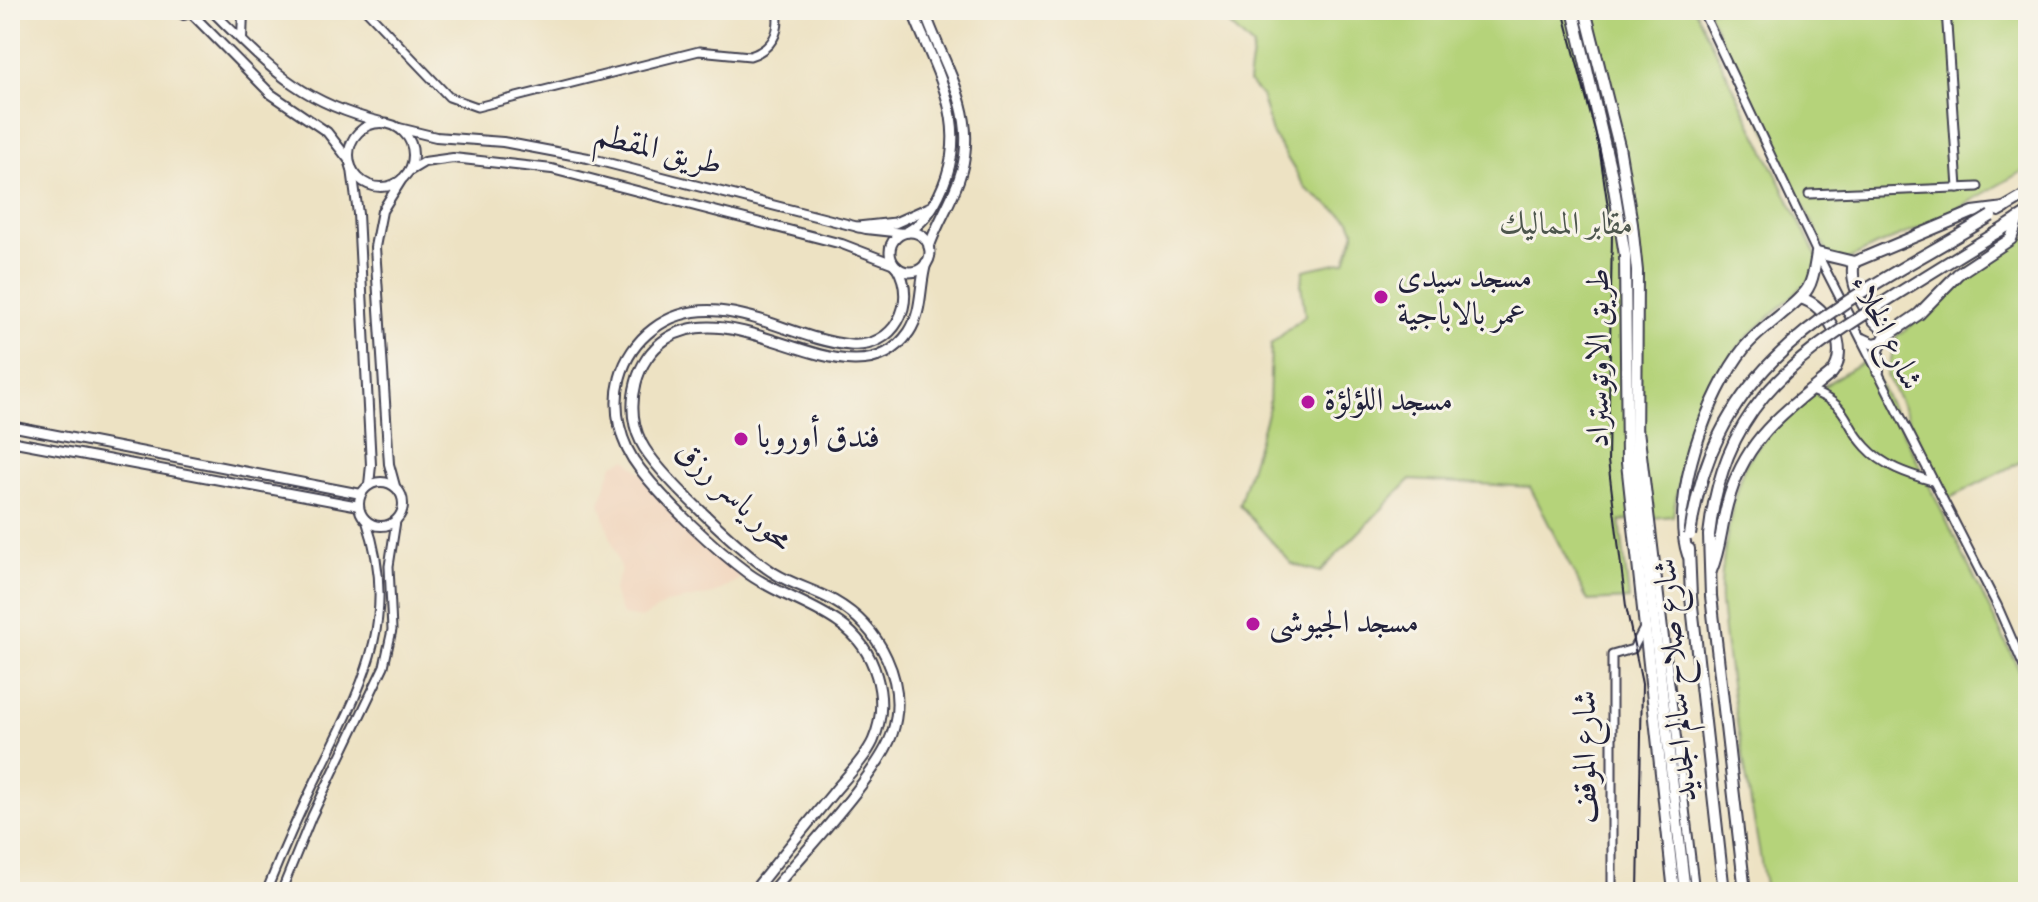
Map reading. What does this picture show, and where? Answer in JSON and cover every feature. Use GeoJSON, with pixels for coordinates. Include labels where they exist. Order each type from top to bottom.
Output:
{"type":"FeatureCollection","features":[{"type":"Feature","properties":{"kind":"highway","name":"طريق الاوتوستراد"},"geometry":{"type":"LineString","coordinates":[[1573,10],[1610,164],[1625,255],[1628,306],[1625,447],[1647,623],[1655,661]]}},
{"type":"Feature","properties":{"kind":"highway","name":"طريق الاوتوستراد"},"geometry":{"type":"LineString","coordinates":[[1585,10],[1619,146],[1632,224],[1638,318],[1636,462],[1655,661]]}},
{"type":"Feature","properties":{"kind":"highway","name":"شارع صلاح سالم الجديد"},"geometry":{"type":"LineString","coordinates":[[1724,892],[1688,555],[1698,490],[1718,436],[1746,389],[1775,355],[1811,326],[2028,194]]}},
{"type":"Feature","properties":{"kind":"highway"},"geometry":{"type":"LineString","coordinates":[[1688,555],[1681,530],[1685,485],[1728,371],[1762,328],[1800,298],[1811,281],[1817,253],[1854,262],[1973,212],[2005,208]]}},
{"type":"Feature","properties":{"kind":"highway"},"geometry":{"type":"LineString","coordinates":[[1863,339],[1874,344],[1919,314],[1958,274],[2011,239],[2023,216]]}},
{"type":"Feature","properties":{"kind":"highway","name":"شارع صلاح سالم الجديد"},"geometry":{"type":"LineString","coordinates":[[1745,892],[1709,576],[1709,535],[1718,486],[1736,439],[1755,406],[1782,374],[1818,343],[2023,216]]}},
{"type":"Feature","properties":{"kind":"highway"},"geometry":{"type":"LineString","coordinates":[[1854,262],[1853,279],[1871,319],[1886,337]]}},
{"type":"Feature","properties":{"kind":"highway"},"geometry":{"type":"LineString","coordinates":[[1709,576],[1731,491],[1747,454],[1769,425],[1834,370],[1840,349],[1821,309],[1800,298]]}},
{"type":"Feature","properties":{"kind":"highway"},"geometry":{"type":"LineString","coordinates":[[1878,371],[1878,350],[1886,337]]}},
{"type":"Feature","properties":{"kind":"highway"},"geometry":{"type":"LineString","coordinates":[[1655,661],[1674,892]]}},
{"type":"Feature","properties":{"kind":"highway"},"geometry":{"type":"LineString","coordinates":[[1655,661],[1685,892]]}},
{"type":"Feature","properties":{"kind":"main road"},"geometry":{"type":"LineString","coordinates":[[173,10],[193,12],[271,94],[327,132],[350,165],[370,185],[387,186],[402,179]]}},
{"type":"Feature","properties":{"kind":"main road"},"geometry":{"type":"LineString","coordinates":[[211,10],[280,78],[337,109],[399,128],[406,135],[413,153],[409,171],[382,211],[375,247],[389,464],[395,486],[403,499],[396,521],[384,526],[366,520],[359,506],[361,494],[369,485],[382,482],[395,486]]}},
{"type":"Feature","properties":{"kind":"main road"},"geometry":{"type":"LineString","coordinates":[[242,40],[243,10]]}},
{"type":"Feature","properties":{"kind":"main road"},"geometry":{"type":"LineString","coordinates":[[912,10],[946,95],[954,124],[951,165],[934,205],[925,218],[890,247],[895,266],[912,271],[926,263],[929,247],[960,177],[967,130],[959,91],[924,10]]}},
{"type":"Feature","properties":{"kind":"main road"},"geometry":{"type":"LineString","coordinates":[[369,485],[369,418],[358,214],[350,165],[351,142],[356,134],[381,122]]}},
{"type":"Feature","properties":{"kind":"main road","name":"طريق المقطم"},"geometry":{"type":"LineString","coordinates":[[399,128],[436,137],[503,142],[588,158],[858,227],[905,232]]}},
{"type":"Feature","properties":{"kind":"main road","name":"طريق المقطم"},"geometry":{"type":"LineString","coordinates":[[409,171],[424,162],[453,158],[552,169],[842,244],[895,266]]}},
{"type":"Feature","properties":{"kind":"main road"},"geometry":{"type":"LineString","coordinates":[[858,227],[895,223],[934,205]]}},
{"type":"Feature","properties":{"kind":"main road"},"geometry":{"type":"LineString","coordinates":[[905,232],[922,236],[929,247]]}},
{"type":"Feature","properties":{"kind":"main road","name":"محور ياسر رزق"},"geometry":{"type":"LineString","coordinates":[[771,892],[884,753],[897,713],[892,671],[877,641],[854,615],[761,564],[661,470],[645,450],[635,427],[635,385],[644,363],[661,343],[696,327],[729,328],[847,361],[884,355],[904,339],[913,325],[926,263]]}},
{"type":"Feature","properties":{"kind":"main road","name":"محور ياسر رزق"},"geometry":{"type":"LineString","coordinates":[[753,892],[868,750],[879,720],[878,679],[864,649],[844,627],[772,589],[740,567],[642,472],[627,448],[618,423],[620,380],[629,357],[649,332],[675,317],[694,312],[732,313],[848,345],[876,341],[894,329],[904,308],[904,283],[895,266]]}},
{"type":"Feature","properties":{"kind":"main road"},"geometry":{"type":"LineString","coordinates":[[10,426],[361,494]]}},
{"type":"Feature","properties":{"kind":"main road"},"geometry":{"type":"LineString","coordinates":[[10,441],[359,506]]}},
{"type":"Feature","properties":{"kind":"street"},"geometry":{"type":"LineString","coordinates":[[366,10],[449,97],[477,107],[699,51],[750,56],[773,40],[778,27],[777,10]]}},
{"type":"Feature","properties":{"kind":"street","name":"شارع الخلاء"},"geometry":{"type":"LineString","coordinates":[[1702,10],[1817,253],[1997,605],[2028,676]]}},
{"type":"Feature","properties":{"kind":"street"},"geometry":{"type":"LineString","coordinates":[[1946,10],[1958,188]]}},
{"type":"Feature","properties":{"kind":"street"},"geometry":{"type":"LineString","coordinates":[[1809,194],[1978,187]]}},
{"type":"Feature","properties":{"kind":"street"},"geometry":{"type":"LineString","coordinates":[[1811,391],[1837,403],[1860,441],[1879,459],[1932,481]]}},
{"type":"Feature","properties":{"kind":"street"},"geometry":{"type":"LineString","coordinates":[[1635,407],[1695,892]]}},
{"type":"Feature","properties":{"kind":"street"},"geometry":{"type":"LineString","coordinates":[[266,892],[301,810],[368,671],[378,628],[379,605],[375,556],[366,520]]}},
{"type":"Feature","properties":{"kind":"street"},"geometry":{"type":"LineString","coordinates":[[281,892],[312,816],[380,676],[392,630],[389,566],[396,521]]}},
{"type":"Feature","properties":{"kind":"street","name":"شارع الموقف"},"geometry":{"type":"LineString","coordinates":[[1612,892],[1612,655],[1633,649],[1647,623]]}},
{"type":"Feature","properties":{"kind":"street"},"geometry":{"type":"LineString","coordinates":[[368,671],[380,676]]}},
{"type":"Feature","properties":{"kind":"street"},"geometry":{"type":"LineString","coordinates":[[301,810],[312,816]]}},
{"type":"Feature","properties":{"kind":"street"},"geometry":{"type":"LineString","coordinates":[[1611,860],[1622,860]]}},
{"type":"Feature","properties":{"kind":"shaded area"},"geometry":{"type":"Polygon","coordinates":[[[627,459],[743,577],[714,594],[667,603],[643,618],[622,615],[613,591],[621,571],[600,503],[613,464],[627,459]]]}},
{"type":"Feature","properties":{"kind":"green space","name":"مقابر المماليك"},"geometry":{"type":"Polygon","coordinates":[[[1214,10],[1695,10],[1821,265],[1746,339],[1721,374],[1690,448],[1673,516],[1620,521],[1629,599],[1588,601],[1530,487],[1410,480],[1320,572],[1292,564],[1239,505],[1269,407],[1271,344],[1305,316],[1301,284],[1304,270],[1345,261],[1355,232],[1350,220],[1306,189],[1272,133],[1261,95],[1248,82],[1253,47],[1214,10]]]}},
{"type":"Feature","properties":{"kind":"green space"},"geometry":{"type":"Polygon","coordinates":[[[1707,10],[2028,10],[2028,168],[1932,223],[1834,267],[1707,10]]]}},
{"type":"Feature","properties":{"kind":"green space"},"geometry":{"type":"Polygon","coordinates":[[[2028,236],[2028,458],[1948,499],[1887,376],[1897,335],[1920,318],[1969,269],[2028,236]]]}},
{"type":"Feature","properties":{"kind":"green space"},"geometry":{"type":"Polygon","coordinates":[[[1868,360],[2028,688],[2028,892],[1766,892],[1735,712],[1721,603],[1727,533],[1740,478],[1767,436],[1817,391],[1868,360]]]}},
{"type":"Feature","properties":{"kind":"railway"},"geometry":{"type":"LineString","coordinates":[[1563,10],[1599,147],[1612,234],[1608,461],[1626,606],[1642,684],[1638,892]]}},
{"type":"Feature","properties":{"kind":"place","name":"مسجد سيدى عمر بالاباجية"},"geometry":{"type":"Point","coordinates":[1381,297]}},
{"type":"Feature","properties":{"kind":"place","name":"مسجد اللؤلؤة"},"geometry":{"type":"Point","coordinates":[1308,402]}},
{"type":"Feature","properties":{"kind":"place","name":"فندق أوروبا"},"geometry":{"type":"Point","coordinates":[741,439]}},
{"type":"Feature","properties":{"kind":"place","name":"مسجد الجيوشى"},"geometry":{"type":"Point","coordinates":[1253,624]}}]}
